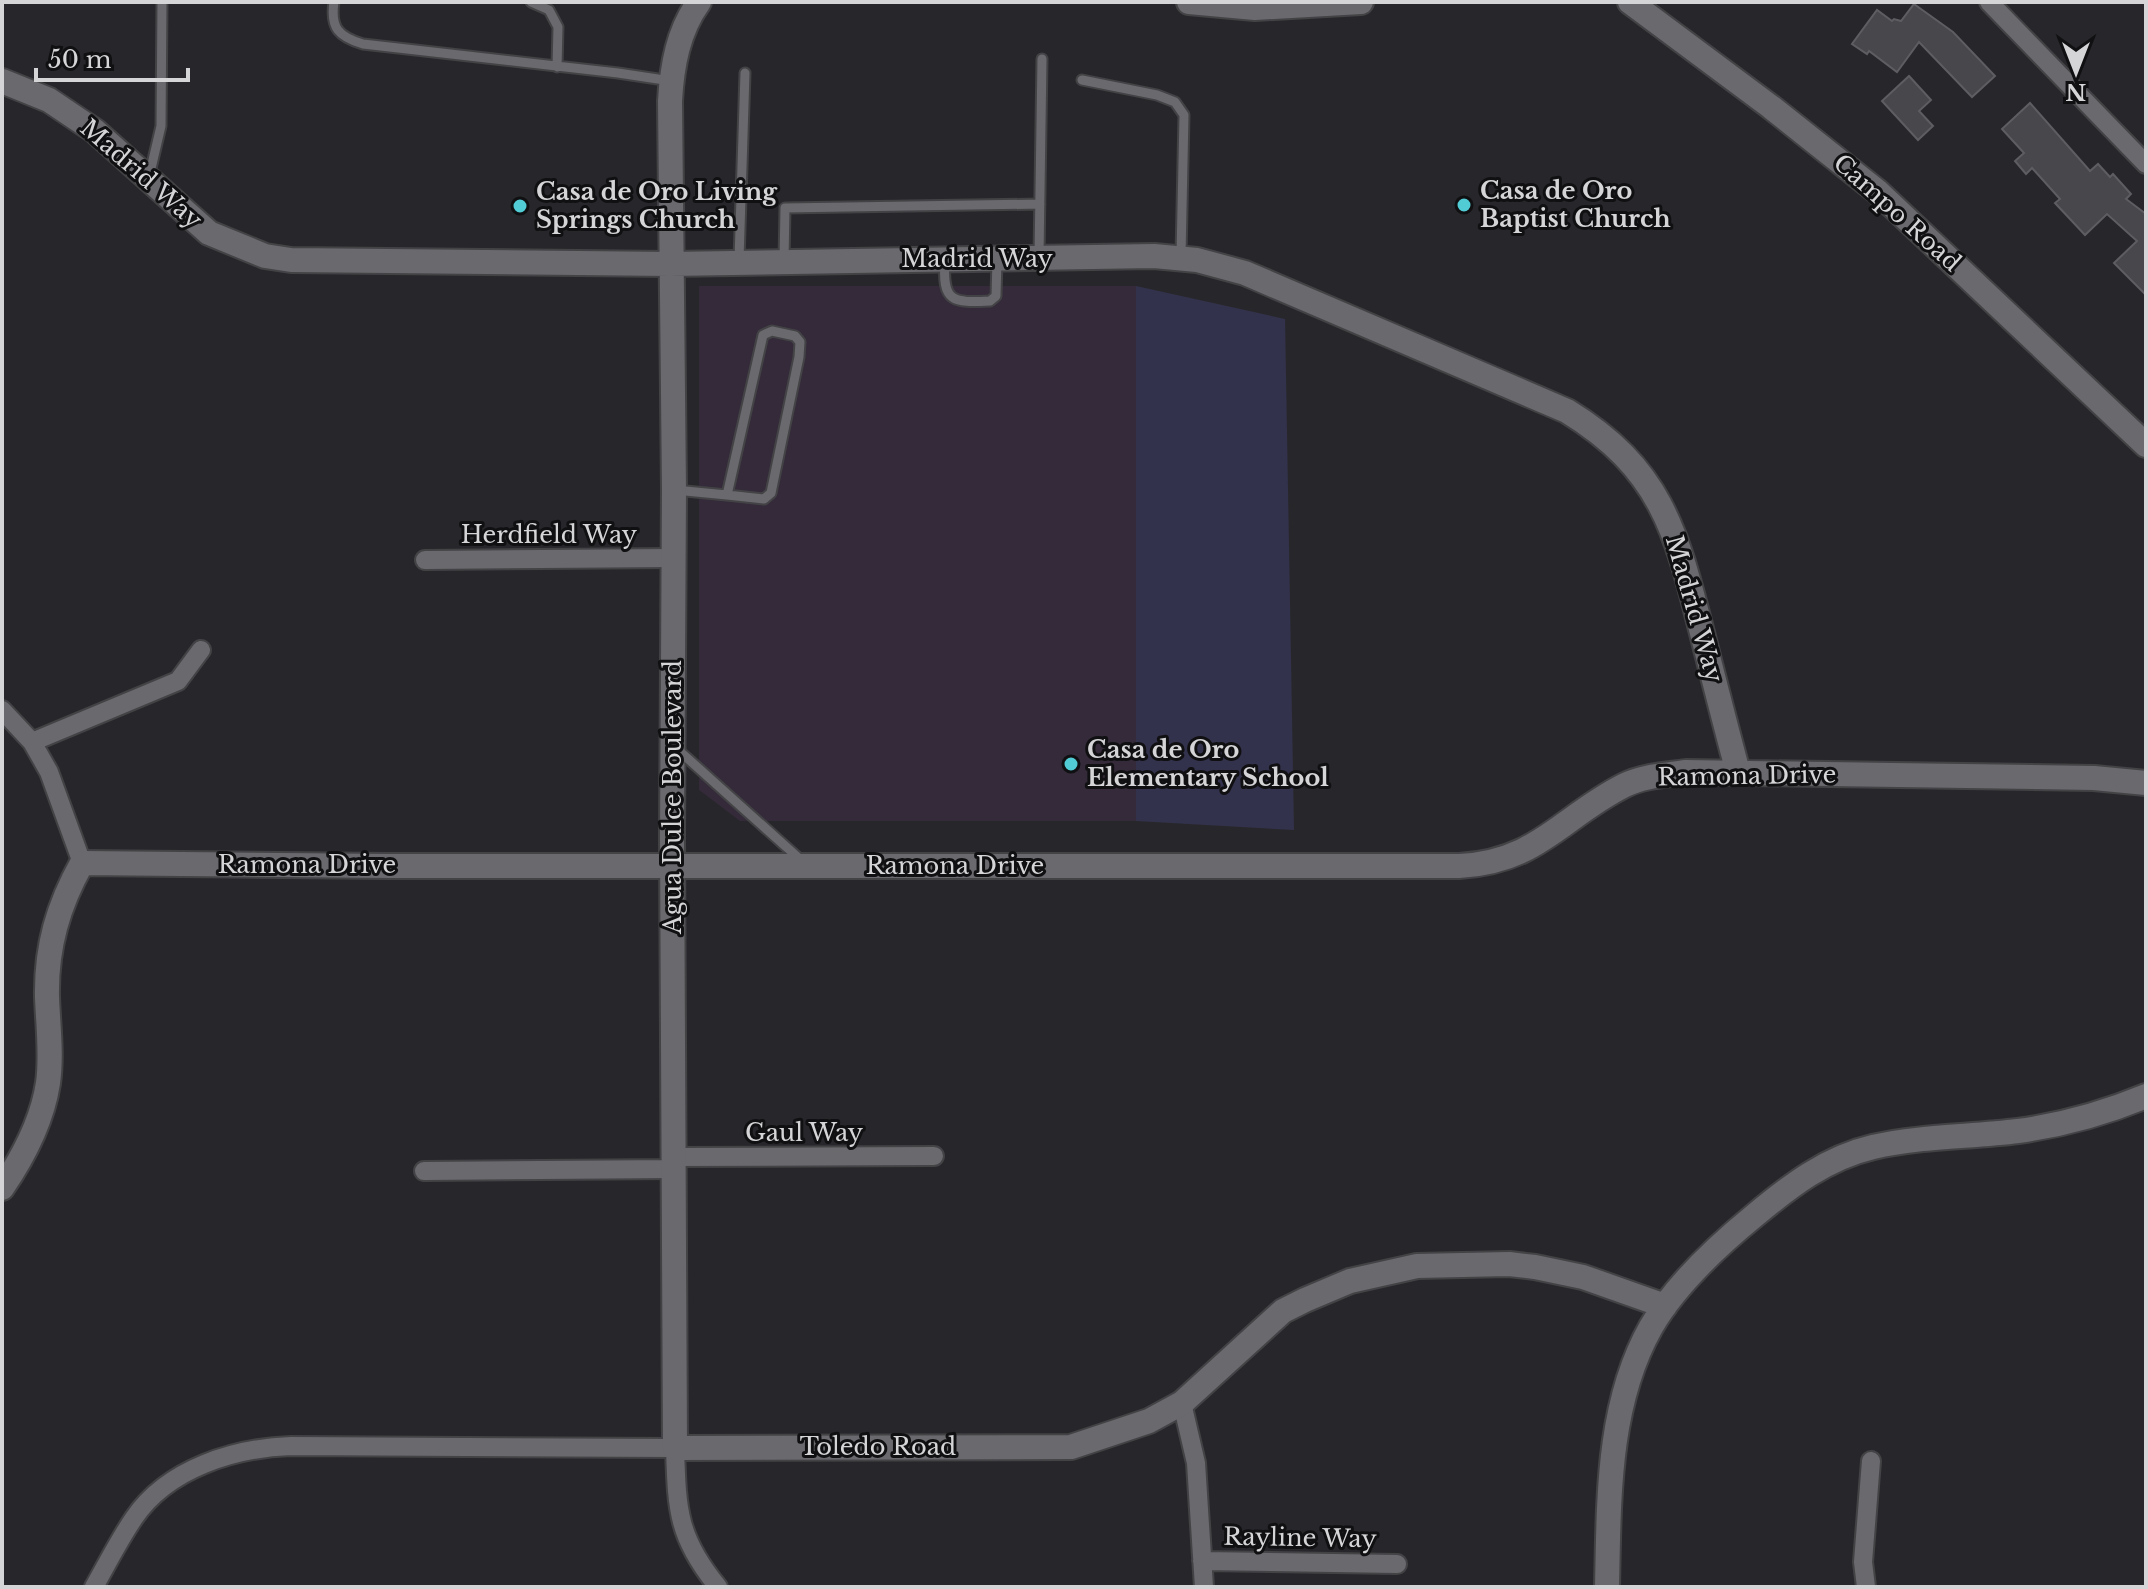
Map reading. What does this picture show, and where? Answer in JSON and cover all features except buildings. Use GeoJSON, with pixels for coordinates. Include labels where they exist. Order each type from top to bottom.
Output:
{"type":"FeatureCollection","features":[{"type":"Feature","properties":{"kind":"street","name":"Agua Dulce Boulevard"},"geometry":{"type":"LineString","coordinates":[[699,2],[679,42],[671,81],[675,1448],[677,1508],[684,1532],[698,1562],[718,1587]]}},
{"type":"Feature","properties":{"kind":"street"},"geometry":{"type":"LineString","coordinates":[[1189,2],[1255,8],[1358,2]]}},
{"type":"Feature","properties":{"kind":"street","name":"Campo Road"},"geometry":{"type":"LineString","coordinates":[[1630,2],[1771,107],[1878,192],[2146,445]]}},
{"type":"Feature","properties":{"kind":"street"},"geometry":{"type":"LineString","coordinates":[[1989,2],[2146,164]]}},
{"type":"Feature","properties":{"kind":"street","name":"Madrid Way"},"geometry":{"type":"LineString","coordinates":[[2,81],[49,100],[95,131],[209,233],[265,256],[291,260],[670,264],[1154,256],[1197,260],[1245,273],[1546,401],[1588,423],[1615,446],[1653,490],[1674,532],[1738,772]]}},
{"type":"Feature","properties":{"kind":"street","name":"Herdfield Way"},"geometry":{"type":"LineString","coordinates":[[425,560],[674,558]]}},
{"type":"Feature","properties":{"kind":"street"},"geometry":{"type":"LineString","coordinates":[[32,742],[178,681],[201,650]]}},
{"type":"Feature","properties":{"kind":"street"},"geometry":{"type":"LineString","coordinates":[[2,710],[32,742],[49,772],[82,863],[65,893],[49,948],[50,1054],[44,1103],[24,1153],[2,1188]]}},
{"type":"Feature","properties":{"kind":"street","name":"Ramona Drive"},"geometry":{"type":"LineString","coordinates":[[82,863],[1480,865],[1503,860],[1528,849],[1628,783],[1686,772],[2094,778],[2146,783]]}},
{"type":"Feature","properties":{"kind":"street"},"geometry":{"type":"LineString","coordinates":[[1607,1587],[1614,1448],[1636,1361],[1651,1327],[1665,1306],[1725,1239],[1792,1185],[1837,1159],[1893,1142],[2055,1125],[2146,1096]]}},
{"type":"Feature","properties":{"kind":"street","name":"Gaul Way"},"geometry":{"type":"LineString","coordinates":[[424,1171],[934,1156]]}},
{"type":"Feature","properties":{"kind":"street","name":"Toledo Road"},"geometry":{"type":"LineString","coordinates":[[94,1587],[135,1515],[151,1499],[207,1463],[248,1450],[291,1446],[1071,1447],[1149,1421],[1182,1403],[1283,1311],[1327,1289],[1395,1270],[1417,1266],[1509,1264],[1535,1267],[1583,1277],[1665,1306]]}},
{"type":"Feature","properties":{"kind":"street"},"geometry":{"type":"LineString","coordinates":[[1182,1403],[1196,1463],[1204,1587]]}},
{"type":"Feature","properties":{"kind":"street"},"geometry":{"type":"LineString","coordinates":[[1866,1587],[1863,1562],[1871,1461]]}},
{"type":"Feature","properties":{"kind":"street","name":"Rayline Way"},"geometry":{"type":"LineString","coordinates":[[1202,1561],[1397,1564]]}},
{"type":"Feature","properties":{"kind":"lane"},"geometry":{"type":"LineString","coordinates":[[149,178],[161,126],[162,2]]}},
{"type":"Feature","properties":{"kind":"lane"},"geometry":{"type":"LineString","coordinates":[[334,2],[332,20],[336,32],[363,44],[671,81]]}},
{"type":"Feature","properties":{"kind":"lane"},"geometry":{"type":"LineString","coordinates":[[531,2],[549,10],[558,27],[557,67]]}},
{"type":"Feature","properties":{"kind":"lane"},"geometry":{"type":"LineString","coordinates":[[1038,259],[1042,59]]}},
{"type":"Feature","properties":{"kind":"lane"},"geometry":{"type":"LineString","coordinates":[[739,263],[745,73]]}},
{"type":"Feature","properties":{"kind":"lane"},"geometry":{"type":"LineString","coordinates":[[1082,80],[1157,95],[1175,102],[1184,115],[1181,259]]}},
{"type":"Feature","properties":{"kind":"lane"},"geometry":{"type":"LineString","coordinates":[[784,262],[785,208],[1040,204]]}},
{"type":"Feature","properties":{"kind":"lane"},"geometry":{"type":"LineString","coordinates":[[946,259],[944,285],[948,295],[981,302],[990,301],[996,296],[997,259]]}},
{"type":"Feature","properties":{"kind":"lane"},"geometry":{"type":"LineString","coordinates":[[674,490],[764,499],[771,493],[799,357],[800,342],[787,332],[772,331],[763,335],[727,495]]}},
{"type":"Feature","properties":{"kind":"lane"},"geometry":{"type":"LineString","coordinates":[[674,747],[808,866]]}},
{"type":"Feature","properties":{"kind":"shaded area"},"geometry":{"type":"Polygon","coordinates":[[[699,286],[1136,286],[1136,821],[740,821],[699,790],[699,286]]]}},
{"type":"Feature","properties":{"kind":"shaded area"},"geometry":{"type":"Polygon","coordinates":[[[1136,286],[1285,319],[1294,830],[1136,821],[1136,286]]]}},
{"type":"Feature","properties":{"kind":"place","name":"Casa de Oro Baptist Church"},"geometry":{"type":"Point","coordinates":[1464,205]}},
{"type":"Feature","properties":{"kind":"place","name":"Casa de Oro Living Springs Church"},"geometry":{"type":"Point","coordinates":[520,206]}},
{"type":"Feature","properties":{"kind":"place","name":"Casa de Oro Elementary School"},"geometry":{"type":"Point","coordinates":[1071,764]}}]}
